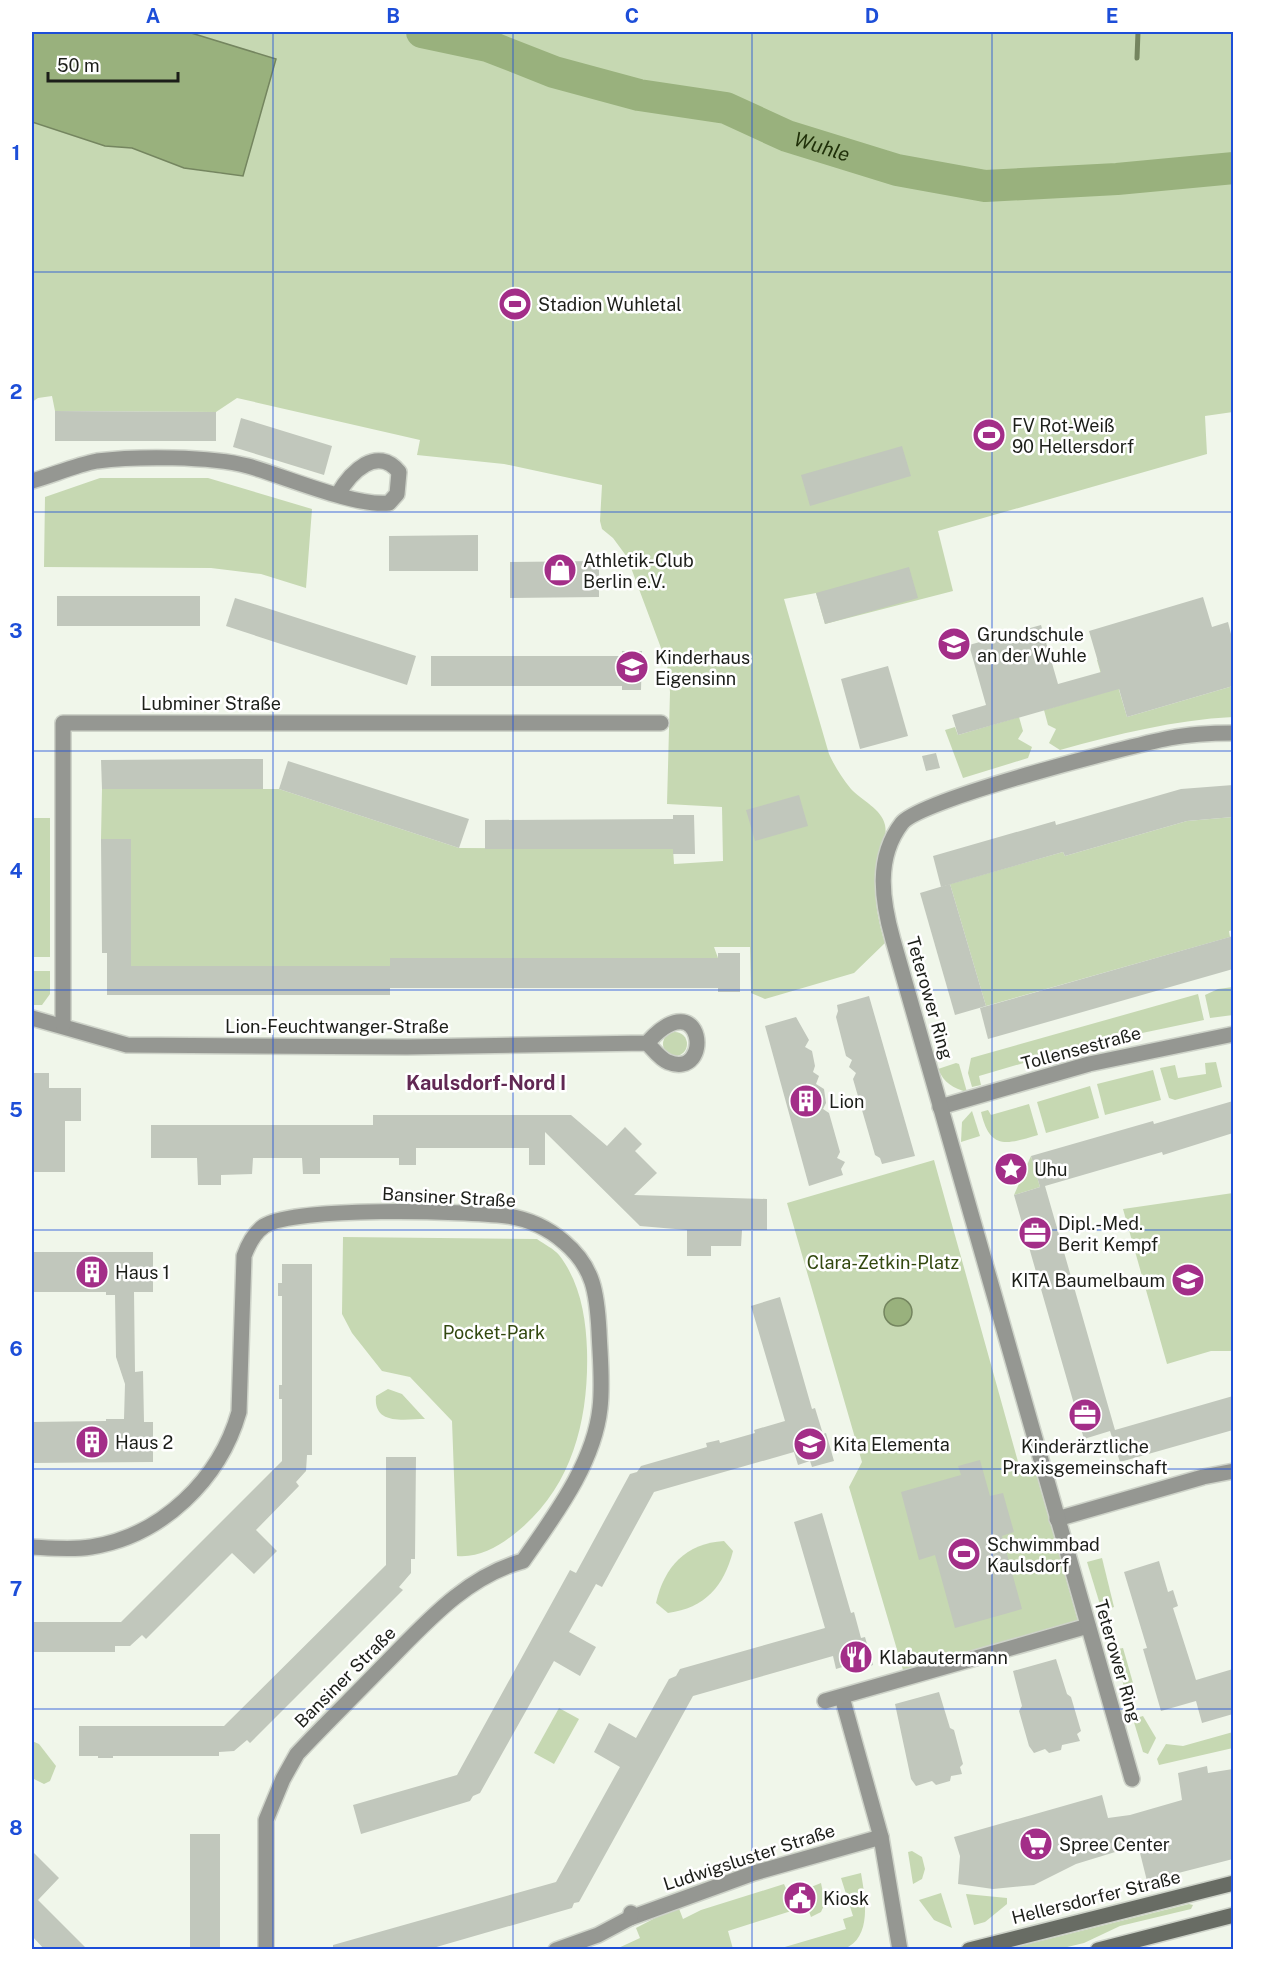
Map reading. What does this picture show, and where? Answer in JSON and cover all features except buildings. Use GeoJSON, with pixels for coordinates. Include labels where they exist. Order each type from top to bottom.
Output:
{"type":"FeatureCollection","features":[{"type":"Feature","properties":{"kind":"main road","name":"Hellersdorfer Straße"},"geometry":{"type":"LineString","coordinates":[[969,1950],[1233,1883]]}},
{"type":"Feature","properties":{"kind":"main road"},"geometry":{"type":"LineString","coordinates":[[1098,1950],[1233,1915]]}},
{"type":"Feature","properties":{"kind":"street"},"geometry":{"type":"LineString","coordinates":[[32,481],[96,461],[210,459],[247,466],[338,494]]}},
{"type":"Feature","properties":{"kind":"street","name":"Lubminer Straße"},"geometry":{"type":"LineString","coordinates":[[63,1025],[63,723],[661,723]]}},
{"type":"Feature","properties":{"kind":"street","name":"Teterower Ring"},"geometry":{"type":"LineString","coordinates":[[1132,1779],[940,1107],[882,893],[882,876],[891,839],[904,821],[917,813],[996,784],[1171,738],[1233,733]]}},
{"type":"Feature","properties":{"kind":"street","name":"Lion-Feuchtwanger-Straße"},"geometry":{"type":"LineString","coordinates":[[32,1018],[63,1025],[85,1035],[127,1045],[407,1047],[647,1043]]}},
{"type":"Feature","properties":{"kind":"street","name":"Tollensestraße"},"geometry":{"type":"LineString","coordinates":[[940,1107],[1089,1064],[1233,1034]]}},
{"type":"Feature","properties":{"kind":"street","name":"Bansiner Straße"},"geometry":{"type":"LineString","coordinates":[[32,1548],[88,1548],[111,1543],[151,1527],[177,1507],[209,1475],[232,1436],[239,1412],[244,1256],[250,1241],[262,1227],[284,1218],[326,1213],[507,1216],[542,1227],[563,1241],[581,1258],[597,1292],[601,1380],[600,1409],[594,1438],[575,1480],[523,1561],[506,1565],[470,1586],[438,1611],[297,1754],[283,1779],[266,1820],[266,1950]]}},
{"type":"Feature","properties":{"kind":"street"},"geometry":{"type":"LineString","coordinates":[[1057,1519],[1203,1477],[1233,1471]]}},
{"type":"Feature","properties":{"kind":"street"},"geometry":{"type":"LineString","coordinates":[[825,1701],[1088,1626]]}},
{"type":"Feature","properties":{"kind":"street"},"geometry":{"type":"LineString","coordinates":[[842,1697],[881,1837],[900,1950]]}},
{"type":"Feature","properties":{"kind":"street","name":"Ludwigsluster Straße"},"geometry":{"type":"LineString","coordinates":[[556,1950],[598,1935],[631,1916],[754,1873],[881,1837]]}},
{"type":"Feature","properties":{"kind":"green space"},"geometry":{"type":"Polygon","coordinates":[[[188,32],[1233,32],[1233,412],[1205,416],[1207,454],[938,531],[953,591],[825,624],[816,593],[784,599],[829,754],[848,785],[876,809],[885,825],[875,886],[878,914],[885,943],[854,973],[765,999],[751,993],[750,947],[714,947],[718,958],[390,958],[390,966],[122,966],[131,953],[131,839],[101,839],[102,789],[279,789],[459,848],[673,849],[674,864],[723,861],[722,807],[667,804],[670,692],[667,664],[627,557],[613,538],[602,529],[600,521],[602,485],[504,464],[417,455],[420,440],[237,398],[216,412],[55,411],[52,396],[38,398],[32,402],[32,122],[105,146],[132,148],[184,168],[224,174],[276,60],[188,32]]]}},
{"type":"Feature","properties":{"kind":"green space"},"geometry":{"type":"Polygon","coordinates":[[[100,478],[208,478],[312,509],[306,588],[261,574],[211,568],[44,567],[45,497],[100,478]]]}},
{"type":"Feature","properties":{"kind":"green space"},"geometry":{"type":"Polygon","coordinates":[[[1109,656],[1127,717],[1233,686],[1233,717],[1189,721],[1146,729],[1060,750],[1049,743],[1056,729],[1048,725],[1044,710],[1106,692],[1097,660],[1109,656]]]}},
{"type":"Feature","properties":{"kind":"green space"},"geometry":{"type":"Polygon","coordinates":[[[1019,717],[1023,731],[1018,739],[1032,747],[1028,758],[963,778],[945,730],[955,727],[958,735],[1019,717]]]}},
{"type":"Feature","properties":{"kind":"green space"},"geometry":{"type":"Polygon","coordinates":[[[1233,817],[1234,930],[1229,931],[1230,937],[986,1006],[950,884],[1063,852],[1065,856],[1187,821],[1233,817]]]}},
{"type":"Feature","properties":{"kind":"green space"},"geometry":{"type":"Polygon","coordinates":[[[32,818],[50,818],[50,957],[32,957],[32,818]]]}},
{"type":"Feature","properties":{"kind":"green space"},"geometry":{"type":"Polygon","coordinates":[[[32,971],[50,971],[50,994],[42,1005],[32,1005],[32,971]]]}},
{"type":"Feature","properties":{"kind":"green space"},"geometry":{"type":"Polygon","coordinates":[[[1233,987],[1233,1015],[1210,1018],[1205,995],[1218,989],[1233,987]]]}},
{"type":"Feature","properties":{"kind":"green space"},"geometry":{"type":"Polygon","coordinates":[[[1198,994],[1204,1020],[1085,1045],[979,1076],[981,1085],[972,1087],[968,1073],[971,1058],[1198,994]]]}},
{"type":"Feature","properties":{"kind":"green space"},"geometry":{"type":"Polygon","coordinates":[[[675,1032],[683,1036],[687,1044],[683,1052],[675,1056],[667,1052],[663,1044],[667,1036],[675,1032]]]}},
{"type":"Feature","properties":{"kind":"green space"},"geometry":{"type":"Polygon","coordinates":[[[1216,1062],[1222,1087],[1175,1100],[1169,1098],[1160,1068],[1175,1065],[1178,1078],[1206,1074],[1205,1063],[1216,1062]]]}},
{"type":"Feature","properties":{"kind":"green space"},"geometry":{"type":"Polygon","coordinates":[[[959,1064],[967,1092],[949,1084],[938,1069],[959,1064]]]}},
{"type":"Feature","properties":{"kind":"green space"},"geometry":{"type":"Polygon","coordinates":[[[1153,1070],[1161,1100],[1105,1115],[1097,1084],[1153,1070]]]}},
{"type":"Feature","properties":{"kind":"green space"},"geometry":{"type":"Polygon","coordinates":[[[1090,1086],[1099,1118],[1046,1133],[1037,1102],[1090,1086]]]}},
{"type":"Feature","properties":{"kind":"green space"},"geometry":{"type":"Polygon","coordinates":[[[1029,1104],[1038,1135],[1009,1142],[995,1139],[989,1133],[981,1112],[988,1110],[991,1115],[1029,1104]]]}},
{"type":"Feature","properties":{"kind":"green space"},"geometry":{"type":"Polygon","coordinates":[[[972,1111],[980,1136],[961,1142],[962,1122],[972,1111]]]}},
{"type":"Feature","properties":{"kind":"green space"},"geometry":{"type":"Polygon","coordinates":[[[1031,1156],[1040,1187],[1014,1195],[1031,1156]]]}},
{"type":"Feature","properties":{"kind":"green space","name":"Clara-Zetkin-Platz"},"geometry":{"type":"Polygon","coordinates":[[[934,1160],[1022,1476],[1036,1473],[1078,1621],[903,1670],[849,1487],[862,1462],[787,1203],[934,1160]]]}},
{"type":"Feature","properties":{"kind":"green space","name":"KITA Baumelbaum"},"geometry":{"type":"Polygon","coordinates":[[[1233,1193],[1233,1351],[1211,1351],[1167,1364],[1123,1209],[1233,1193]]]}},
{"type":"Feature","properties":{"kind":"green space","name":"Pocket-Park"},"geometry":{"type":"Polygon","coordinates":[[[343,1237],[537,1239],[559,1255],[572,1277],[581,1300],[587,1350],[585,1401],[574,1449],[565,1472],[537,1513],[518,1531],[489,1550],[474,1555],[457,1556],[452,1421],[410,1377],[382,1371],[352,1333],[342,1314],[343,1237]]]}},
{"type":"Feature","properties":{"kind":"green space"},"geometry":{"type":"Polygon","coordinates":[[[388,1389],[402,1394],[425,1419],[392,1419],[380,1412],[376,1406],[376,1396],[388,1389]]]}},
{"type":"Feature","properties":{"kind":"green space"},"geometry":{"type":"Polygon","coordinates":[[[724,1541],[733,1551],[724,1575],[711,1593],[692,1606],[668,1613],[656,1603],[665,1578],[679,1559],[698,1546],[724,1541]]]}},
{"type":"Feature","properties":{"kind":"green space"},"geometry":{"type":"Polygon","coordinates":[[[1102,1558],[1114,1607],[1102,1611],[1087,1562],[1102,1558]]]}},
{"type":"Feature","properties":{"kind":"green space"},"geometry":{"type":"Polygon","coordinates":[[[1123,1648],[1135,1690],[1126,1693],[1113,1650],[1123,1648]]]}},
{"type":"Feature","properties":{"kind":"green space"},"geometry":{"type":"Polygon","coordinates":[[[559,1708],[579,1719],[554,1764],[534,1753],[559,1708]]]}},
{"type":"Feature","properties":{"kind":"green space"},"geometry":{"type":"Polygon","coordinates":[[[1143,1716],[1156,1738],[1148,1754],[1143,1752],[1133,1719],[1143,1716]]]}},
{"type":"Feature","properties":{"kind":"green space"},"geometry":{"type":"Polygon","coordinates":[[[1233,1732],[1233,1748],[1159,1765],[1157,1759],[1166,1744],[1183,1746],[1233,1732]]]}},
{"type":"Feature","properties":{"kind":"green space"},"geometry":{"type":"Polygon","coordinates":[[[32,1741],[39,1744],[56,1766],[50,1781],[44,1784],[32,1778],[32,1741]]]}},
{"type":"Feature","properties":{"kind":"green space"},"geometry":{"type":"Polygon","coordinates":[[[912,1851],[922,1857],[925,1869],[922,1879],[913,1884],[908,1852],[912,1851]]]}},
{"type":"Feature","properties":{"kind":"green space"},"geometry":{"type":"Polygon","coordinates":[[[861,1873],[865,1916],[859,1936],[853,1944],[844,1949],[831,1951],[778,1949],[846,1929],[843,1919],[853,1916],[841,1878],[861,1873]]]}},
{"type":"Feature","properties":{"kind":"green space"},"geometry":{"type":"Polygon","coordinates":[[[821,1883],[825,1903],[821,1912],[811,1917],[807,1906],[728,1931],[733,1949],[614,1950],[640,1938],[636,1928],[678,1906],[683,1919],[701,1910],[784,1884],[794,1906],[809,1902],[806,1889],[821,1883]]]}},
{"type":"Feature","properties":{"kind":"green space"},"geometry":{"type":"Polygon","coordinates":[[[941,1893],[952,1928],[934,1920],[919,1900],[941,1893]]]}},
{"type":"Feature","properties":{"kind":"green space"},"geometry":{"type":"Polygon","coordinates":[[[966,1894],[1007,1898],[1007,1904],[985,1922],[974,1925],[966,1894]]]}},
{"type":"Feature","properties":{"kind":"green space"},"geometry":{"type":"Polygon","coordinates":[[[1189,1904],[1193,1905],[1191,1909],[1120,1926],[1084,1943],[1059,1949],[1008,1949],[1189,1904]]]}},
{"type":"Feature","properties":{"kind":"shaded area"},"geometry":{"type":"Polygon","coordinates":[[[32,32],[188,32],[276,59],[243,176],[184,168],[132,148],[105,146],[32,122],[32,32]]]}},
{"type":"Feature","properties":{"kind":"shaded area"},"geometry":{"type":"Polygon","coordinates":[[[898,1298],[908,1302],[912,1312],[908,1322],[898,1326],[888,1322],[884,1312],[888,1302],[898,1298]]]}},
{"type":"Feature","properties":{"kind":"waterway","name":"Wuhle"},"geometry":{"type":"LineString","coordinates":[[422,32],[488,46],[554,72],[639,95],[726,108],[787,136],[897,170],[985,186],[1117,179],[1234,168]]}},
{"type":"Feature","properties":{"kind":"waterway"},"geometry":{"type":"LineString","coordinates":[[1137,58],[1138,32]]}},
{"type":"Feature","properties":{"kind":"place","name":"Stadion Wuhletal"},"geometry":{"type":"Point","coordinates":[515,304]}},
{"type":"Feature","properties":{"kind":"place","name":"FV Rot-Weiß 90 Hellersdorf"},"geometry":{"type":"Point","coordinates":[989,435]}},
{"type":"Feature","properties":{"kind":"place","name":"Athletik-Club Berlin e.V."},"geometry":{"type":"Point","coordinates":[560,570]}},
{"type":"Feature","properties":{"kind":"place","name":"Grundschule an der Wuhle"},"geometry":{"type":"Point","coordinates":[954,644]}},
{"type":"Feature","properties":{"kind":"place","name":"Kinderhaus Eigensinn"},"geometry":{"type":"Point","coordinates":[632,667]}},
{"type":"Feature","properties":{"kind":"place","name":"Lion"},"geometry":{"type":"Point","coordinates":[806,1101]}},
{"type":"Feature","properties":{"kind":"place","name":"Uhu"},"geometry":{"type":"Point","coordinates":[1011,1169]}},
{"type":"Feature","properties":{"kind":"place","name":"Dipl.-Med. Berit Kempf"},"geometry":{"type":"Point","coordinates":[1035,1233]}},
{"type":"Feature","properties":{"kind":"place","name":"Haus 1"},"geometry":{"type":"Point","coordinates":[92,1272]}},
{"type":"Feature","properties":{"kind":"place","name":"KITA Baumelbaum"},"geometry":{"type":"Point","coordinates":[1188,1280]}},
{"type":"Feature","properties":{"kind":"place","name":"Kinderärztliche Praxisgemeinschaft"},"geometry":{"type":"Point","coordinates":[1085,1415]}},
{"type":"Feature","properties":{"kind":"place","name":"Haus 2"},"geometry":{"type":"Point","coordinates":[92,1442]}},
{"type":"Feature","properties":{"kind":"place","name":"Kita Elementa"},"geometry":{"type":"Point","coordinates":[810,1444]}},
{"type":"Feature","properties":{"kind":"place","name":"Schwimmbad Kaulsdorf"},"geometry":{"type":"Point","coordinates":[964,1554]}},
{"type":"Feature","properties":{"kind":"place","name":"Klabautermann"},"geometry":{"type":"Point","coordinates":[856,1657]}},
{"type":"Feature","properties":{"kind":"place","name":"Spree Center"},"geometry":{"type":"Point","coordinates":[1036,1844]}},
{"type":"Feature","properties":{"kind":"place","name":"Kiosk"},"geometry":{"type":"Point","coordinates":[800,1898]}},
{"type":"Feature","properties":{"kind":"district","name":"Kaulsdorf-Nord I"},"geometry":{"type":"Point","coordinates":[486,1083]}}]}
